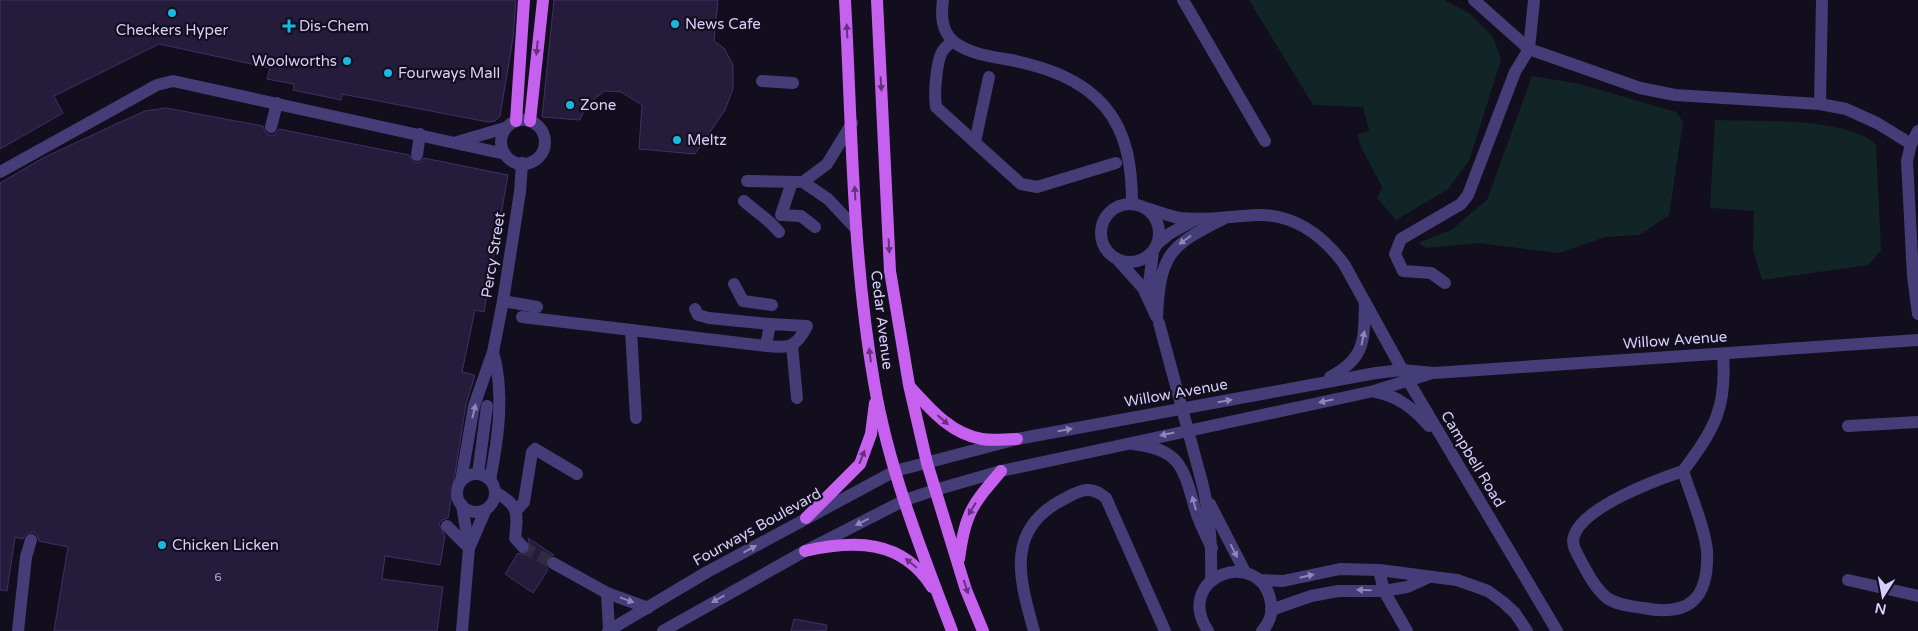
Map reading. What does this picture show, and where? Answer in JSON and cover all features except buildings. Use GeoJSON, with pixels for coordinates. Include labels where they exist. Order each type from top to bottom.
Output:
{"type":"FeatureCollection","features":[{"type":"Feature","properties":{"kind":"main road"},"geometry":{"type":"LineString","coordinates":[[516,121],[524,0]]}},
{"type":"Feature","properties":{"kind":"main road"},"geometry":{"type":"LineString","coordinates":[[530,121],[543,0]]}},
{"type":"Feature","properties":{"kind":"main road","name":"Cedar Avenue"},"geometry":{"type":"LineString","coordinates":[[845,0],[860,275],[874,383],[895,471],[952,631]]}},
{"type":"Feature","properties":{"kind":"main road","name":"Cedar Avenue"},"geometry":{"type":"LineString","coordinates":[[877,0],[890,271],[909,385],[935,490],[983,631]]}},
{"type":"Feature","properties":{"kind":"main road"},"geometry":{"type":"LineString","coordinates":[[806,518],[860,464],[876,410],[874,383]]}},
{"type":"Feature","properties":{"kind":"main road"},"geometry":{"type":"LineString","coordinates":[[909,385],[946,423],[962,432],[982,439],[1017,439]]}},
{"type":"Feature","properties":{"kind":"main road"},"geometry":{"type":"LineString","coordinates":[[959,564],[966,519],[979,497],[1001,471]]}},
{"type":"Feature","properties":{"kind":"main road"},"geometry":{"type":"LineString","coordinates":[[805,551],[838,544],[876,546],[907,559],[917,568],[941,602]]}},
{"type":"Feature","properties":{"kind":"street"},"geometry":{"type":"LineString","coordinates":[[943,0],[942,20],[946,32],[953,41],[965,49],[1025,63],[1070,79],[1107,108],[1127,148],[1132,175],[1132,204],[1117,206],[1109,213],[1101,229],[1105,247],[1143,288],[1158,320],[1207,498],[1245,572]]}},
{"type":"Feature","properties":{"kind":"street"},"geometry":{"type":"LineString","coordinates":[[1183,0],[1265,141]]}},
{"type":"Feature","properties":{"kind":"street"},"geometry":{"type":"LineString","coordinates":[[1474,0],[1529,49],[1659,93],[1820,104],[1846,110],[1911,144]]}},
{"type":"Feature","properties":{"kind":"street"},"geometry":{"type":"LineString","coordinates":[[1445,283],[1431,272],[1403,271],[1395,254],[1397,247],[1401,239],[1461,204],[1468,195],[1515,72],[1529,49],[1534,0]]}},
{"type":"Feature","properties":{"kind":"street"},"geometry":{"type":"LineString","coordinates":[[1820,104],[1822,0]]}},
{"type":"Feature","properties":{"kind":"street"},"geometry":{"type":"LineString","coordinates":[[953,41],[942,52],[939,61],[935,99],[936,107],[1021,184],[1037,187],[1116,163]]}},
{"type":"Feature","properties":{"kind":"street"},"geometry":{"type":"LineString","coordinates":[[975,142],[989,77]]}},
{"type":"Feature","properties":{"kind":"street"},"geometry":{"type":"LineString","coordinates":[[0,172],[166,82],[179,81],[458,142],[505,154],[522,164],[535,159],[544,149],[544,135],[530,121],[516,121],[505,128],[458,142]]}},
{"type":"Feature","properties":{"kind":"street"},"geometry":{"type":"LineString","coordinates":[[762,81],[793,83]]}},
{"type":"Feature","properties":{"kind":"street"},"geometry":{"type":"LineString","coordinates":[[271,128],[277,103]]}},
{"type":"Feature","properties":{"kind":"street"},"geometry":{"type":"LineString","coordinates":[[815,227],[801,216],[781,215],[797,182],[827,164],[852,123]]}},
{"type":"Feature","properties":{"kind":"street"},"geometry":{"type":"LineString","coordinates":[[505,128],[500,141],[505,154]]}},
{"type":"Feature","properties":{"kind":"street"},"geometry":{"type":"LineString","coordinates":[[1918,131],[1911,144],[1907,161],[1913,276],[1918,314]]}},
{"type":"Feature","properties":{"kind":"street"},"geometry":{"type":"LineString","coordinates":[[417,155],[420,134]]}},
{"type":"Feature","properties":{"kind":"street","name":"Percy Street"},"geometry":{"type":"LineString","coordinates":[[462,631],[469,548],[462,506],[457,494],[474,406],[493,352],[520,192],[522,164]]}},
{"type":"Feature","properties":{"kind":"street"},"geometry":{"type":"LineString","coordinates":[[747,181],[797,182],[828,199],[857,230]]}},
{"type":"Feature","properties":{"kind":"street"},"geometry":{"type":"LineString","coordinates":[[744,201],[770,221],[779,232]]}},
{"type":"Feature","properties":{"kind":"street","name":"Campbell Road"},"geometry":{"type":"LineString","coordinates":[[1132,204],[1178,218],[1260,215],[1293,223],[1317,233],[1332,247],[1344,264],[1409,382],[1557,631]]}},
{"type":"Feature","properties":{"kind":"street"},"geometry":{"type":"LineString","coordinates":[[1146,208],[1159,223],[1149,284],[1151,305]]}},
{"type":"Feature","properties":{"kind":"street"},"geometry":{"type":"LineString","coordinates":[[1158,320],[1159,285],[1167,259],[1184,240],[1227,217]]}},
{"type":"Feature","properties":{"kind":"street","name":"Campbell Road"},"geometry":{"type":"LineString","coordinates":[[1118,260],[1136,262],[1156,248],[1169,234],[1198,218]]}},
{"type":"Feature","properties":{"kind":"street"},"geometry":{"type":"LineString","coordinates":[[734,284],[743,301],[772,305]]}},
{"type":"Feature","properties":{"kind":"street"},"geometry":{"type":"LineString","coordinates":[[502,302],[537,307]]}},
{"type":"Feature","properties":{"kind":"street"},"geometry":{"type":"LineString","coordinates":[[1319,383],[1350,366],[1359,352],[1364,334],[1365,302]]}},
{"type":"Feature","properties":{"kind":"street"},"geometry":{"type":"LineString","coordinates":[[522,318],[766,346],[792,346],[800,340],[807,326],[709,318],[698,315],[695,309]]}},
{"type":"Feature","properties":{"kind":"street"},"geometry":{"type":"LineString","coordinates":[[766,346],[770,324]]}},
{"type":"Feature","properties":{"kind":"street"},"geometry":{"type":"LineString","coordinates":[[630,330],[636,418]]}},
{"type":"Feature","properties":{"kind":"street","name":"Willow Avenue"},"geometry":{"type":"LineString","coordinates":[[927,463],[1017,439],[1319,383],[1402,370],[1434,373],[1918,340]]}},
{"type":"Feature","properties":{"kind":"street"},"geometry":{"type":"LineString","coordinates":[[792,346],[797,398]]}},
{"type":"Feature","properties":{"kind":"street","name":"Percy Street"},"geometry":{"type":"LineString","coordinates":[[469,548],[486,509],[490,505],[488,482],[494,458],[499,412],[499,373],[493,352]]}},
{"type":"Feature","properties":{"kind":"street"},"geometry":{"type":"LineString","coordinates":[[1683,470],[1707,550],[1703,584],[1696,598],[1689,605],[1677,611],[1648,609],[1617,603],[1607,597],[1594,584],[1574,549],[1574,536],[1586,520],[1634,488],[1683,470],[1706,439],[1720,406],[1725,381],[1723,354]]}},
{"type":"Feature","properties":{"kind":"street","name":"Willow Avenue"},"geometry":{"type":"LineString","coordinates":[[935,490],[1001,471],[1125,443],[1374,391],[1434,373]]}},
{"type":"Feature","properties":{"kind":"street"},"geometry":{"type":"LineString","coordinates":[[1374,391],[1389,394],[1413,409],[1445,442]]}},
{"type":"Feature","properties":{"kind":"street"},"geometry":{"type":"LineString","coordinates":[[488,406],[488,482]]}},
{"type":"Feature","properties":{"kind":"street"},"geometry":{"type":"LineString","coordinates":[[1848,426],[1918,422]]}},
{"type":"Feature","properties":{"kind":"street"},"geometry":{"type":"LineString","coordinates":[[1125,443],[1143,445],[1162,451],[1179,463],[1186,473],[1201,528],[1212,548]]}},
{"type":"Feature","properties":{"kind":"street"},"geometry":{"type":"LineString","coordinates":[[516,511],[524,502],[534,449],[577,474]]}},
{"type":"Feature","properties":{"kind":"street","name":"Fourways Boulevard"},"geometry":{"type":"LineString","coordinates":[[609,631],[806,518],[895,471],[927,463]]}},
{"type":"Feature","properties":{"kind":"street"},"geometry":{"type":"LineString","coordinates":[[461,481],[466,477],[488,482],[506,498],[516,511],[518,518],[514,538],[522,547]]}},
{"type":"Feature","properties":{"kind":"street"},"geometry":{"type":"LineString","coordinates":[[1034,631],[1026,600],[1021,556],[1022,540],[1032,522],[1050,505],[1088,489],[1098,491],[1106,498],[1165,631]]}},
{"type":"Feature","properties":{"kind":"street"},"geometry":{"type":"LineString","coordinates":[[662,631],[805,551],[905,500],[935,490]]}},
{"type":"Feature","properties":{"kind":"street"},"geometry":{"type":"LineString","coordinates":[[1204,628],[1200,599],[1211,580],[1212,548],[1207,498]]}},
{"type":"Feature","properties":{"kind":"street"},"geometry":{"type":"LineString","coordinates":[[462,506],[473,512],[486,509]]}},
{"type":"Feature","properties":{"kind":"street"},"geometry":{"type":"LineString","coordinates":[[447,526],[469,548]]}},
{"type":"Feature","properties":{"kind":"street"},"geometry":{"type":"LineString","coordinates":[[18,631],[26,558],[31,540]]}},
{"type":"Feature","properties":{"kind":"street"},"geometry":{"type":"LineString","coordinates":[[553,563],[607,593],[648,608]]}},
{"type":"Feature","properties":{"kind":"street"},"geometry":{"type":"LineString","coordinates":[[1259,580],[1283,581],[1340,570],[1379,570],[1428,578],[1457,580],[1488,591],[1515,613],[1527,631]]}},
{"type":"Feature","properties":{"kind":"street"},"geometry":{"type":"LineString","coordinates":[[1379,570],[1384,591],[1407,631]]}},
{"type":"Feature","properties":{"kind":"street"},"geometry":{"type":"LineString","coordinates":[[1211,580],[1221,574],[1233,571],[1245,572],[1259,580],[1270,596],[1271,620]]}},
{"type":"Feature","properties":{"kind":"street"},"geometry":{"type":"LineString","coordinates":[[1262,631],[1271,620],[1311,596],[1338,591],[1384,591],[1407,587],[1428,578]]}},
{"type":"Feature","properties":{"kind":"street"},"geometry":{"type":"LineString","coordinates":[[1848,580],[1918,596]]}},
{"type":"Feature","properties":{"kind":"street"},"geometry":{"type":"LineString","coordinates":[[607,593],[609,631]]}},
{"type":"Feature","properties":{"kind":"green space"},"geometry":{"type":"Polygon","coordinates":[[[1249,0],[1444,0],[1469,13],[1493,37],[1501,60],[1469,161],[1448,189],[1396,220],[1377,198],[1382,187],[1360,145],[1358,134],[1369,131],[1363,107],[1313,105],[1249,0]]]}},
{"type":"Feature","properties":{"kind":"green space"},"geometry":{"type":"Polygon","coordinates":[[[1532,76],[1580,84],[1676,112],[1683,122],[1669,215],[1639,235],[1605,237],[1559,253],[1479,243],[1426,248],[1418,243],[1451,230],[1487,200],[1532,76]]]}},
{"type":"Feature","properties":{"kind":"green space"},"geometry":{"type":"Polygon","coordinates":[[[1715,120],[1800,122],[1823,125],[1845,129],[1863,136],[1876,145],[1881,250],[1869,265],[1762,280],[1753,249],[1754,211],[1710,208],[1715,120]]]}},
{"type":"Feature","properties":{"kind":"tunnel"},"geometry":{"type":"LineString","coordinates":[[523,547],[553,563]]}},
{"type":"Feature","properties":{"kind":"place","name":"Checkers Hyper"},"geometry":{"type":"Point","coordinates":[172,13]}},
{"type":"Feature","properties":{"kind":"place","name":"News Cafe"},"geometry":{"type":"Point","coordinates":[675,24]}},
{"type":"Feature","properties":{"kind":"place","name":"Dis-Chem"},"geometry":{"type":"Point","coordinates":[289,26]}},
{"type":"Feature","properties":{"kind":"place","name":"Woolworths"},"geometry":{"type":"Point","coordinates":[347,61]}},
{"type":"Feature","properties":{"kind":"place","name":"Fourways Mall"},"geometry":{"type":"Point","coordinates":[388,73]}},
{"type":"Feature","properties":{"kind":"place","name":"Zone"},"geometry":{"type":"Point","coordinates":[570,105]}},
{"type":"Feature","properties":{"kind":"place","name":"Meltz"},"geometry":{"type":"Point","coordinates":[677,140]}},
{"type":"Feature","properties":{"kind":"place","name":"Chicken Licken"},"geometry":{"type":"Point","coordinates":[162,545]}}]}
